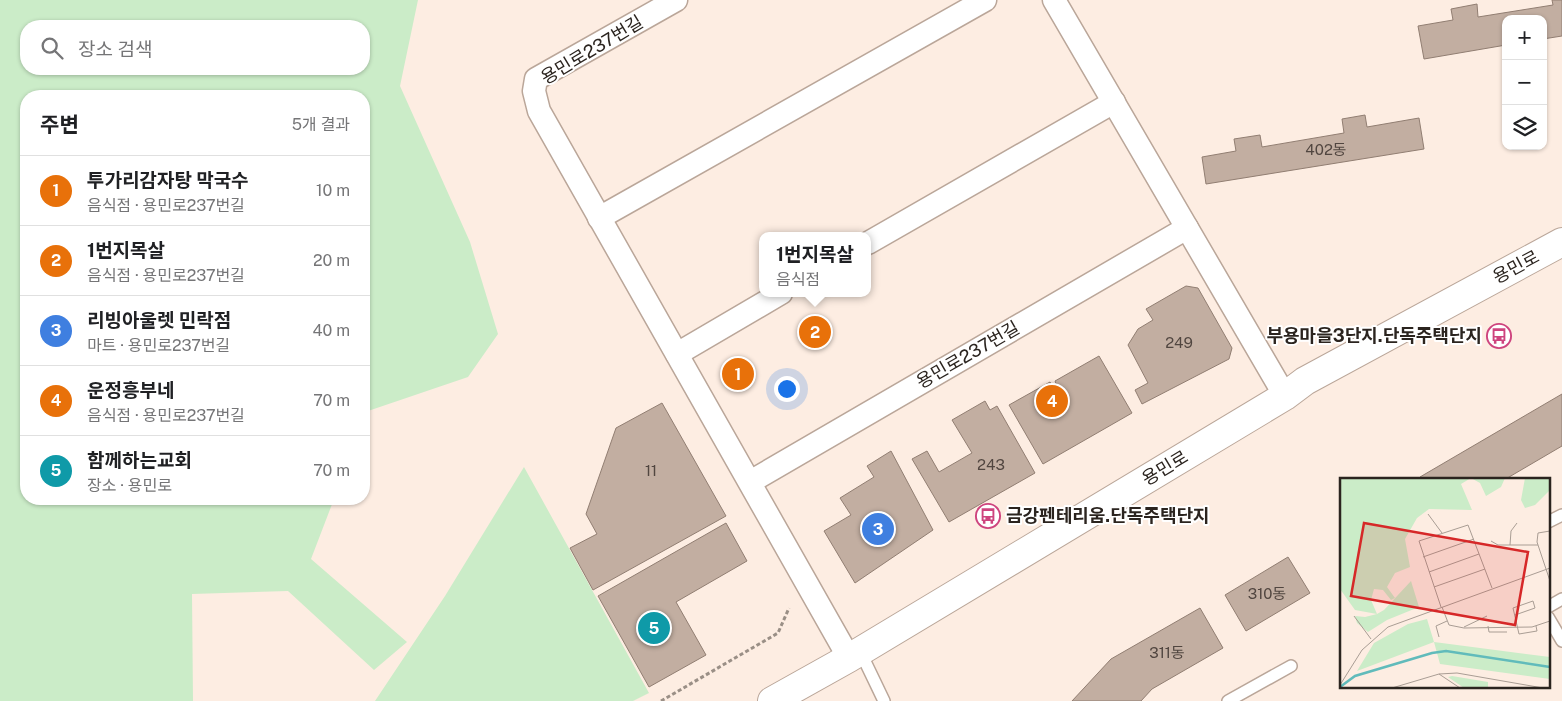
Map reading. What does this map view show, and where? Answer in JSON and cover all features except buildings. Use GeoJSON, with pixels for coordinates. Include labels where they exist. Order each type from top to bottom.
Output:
{"type":"FeatureCollection","features":[{"type":"Feature","properties":{"kind":"street","name":"용민로237번길"},"geometry":{"type":"LineString","coordinates":[[676,0],[536,79],[534,91],[539,111],[750,482],[855,654]]}},
{"type":"Feature","properties":{"kind":"street"},"geometry":{"type":"LineString","coordinates":[[599,218],[985,0]]}},
{"type":"Feature","properties":{"kind":"street"},"geometry":{"type":"LineString","coordinates":[[1054,0],[1285,396]]}},
{"type":"Feature","properties":{"kind":"street"},"geometry":{"type":"LineString","coordinates":[[871,241],[1114,102]]}},
{"type":"Feature","properties":{"kind":"street","name":"용민로237번길"},"geometry":{"type":"LineString","coordinates":[[750,482],[1187,228]]}},
{"type":"Feature","properties":{"kind":"street","name":"용민로"},"geometry":{"type":"LineString","coordinates":[[772,701],[855,654],[1285,396],[1305,381],[1562,242]]}},
{"type":"Feature","properties":{"kind":"street"},"geometry":{"type":"LineString","coordinates":[[676,354],[774,297]]}},
{"type":"Feature","properties":{"kind":"lane"},"geometry":{"type":"LineString","coordinates":[[1550,521],[1562,515]]}},
{"type":"Feature","properties":{"kind":"lane"},"geometry":{"type":"LineString","coordinates":[[1550,606],[1562,600]]}},
{"type":"Feature","properties":{"kind":"lane"},"geometry":{"type":"LineString","coordinates":[[1550,620],[1562,641]]}},
{"type":"Feature","properties":{"kind":"lane"},"geometry":{"type":"LineString","coordinates":[[855,654],[884,701]]}},
{"type":"Feature","properties":{"kind":"lane"},"geometry":{"type":"LineString","coordinates":[[1228,701],[1291,666]]}},
{"type":"Feature","properties":{"kind":"path"},"geometry":{"type":"LineString","coordinates":[[661,701],[778,633],[790,608]]}},
{"type":"Feature","properties":{"kind":"green space"},"geometry":{"type":"Polygon","coordinates":[[[0,0],[418,0],[400,86],[470,242],[498,334],[468,377],[370,410],[370,90],[20,90],[20,505],[332,505],[311,559],[407,642],[374,670],[288,591],[192,594],[193,701],[0,701],[0,0]]]}},
{"type":"Feature","properties":{"kind":"green space"},"geometry":{"type":"Polygon","coordinates":[[[524,467],[649,693],[633,701],[375,701],[445,596],[524,467]]]}},
{"type":"Feature","properties":{"kind":"place","name":"1번지목살"},"geometry":{"type":"Point","coordinates":[815,332]}},
{"type":"Feature","properties":{"kind":"place","name":"부용마을3단지.단독주택단지"},"geometry":{"type":"Point","coordinates":[1499,336]}},
{"type":"Feature","properties":{"kind":"place","name":"투가리감자탕 막국수"},"geometry":{"type":"Point","coordinates":[738,374]}},
{"type":"Feature","properties":{"kind":"place","name":"운정흥부네"},"geometry":{"type":"Point","coordinates":[1052,401]}},
{"type":"Feature","properties":{"kind":"place","name":"금강펜테리움.단독주택단지"},"geometry":{"type":"Point","coordinates":[988,516]}},
{"type":"Feature","properties":{"kind":"place","name":"리빙아울렛 민락점"},"geometry":{"type":"Point","coordinates":[878,529]}},
{"type":"Feature","properties":{"kind":"place","name":"함께하는교회"},"geometry":{"type":"Point","coordinates":[654,628]}}]}
